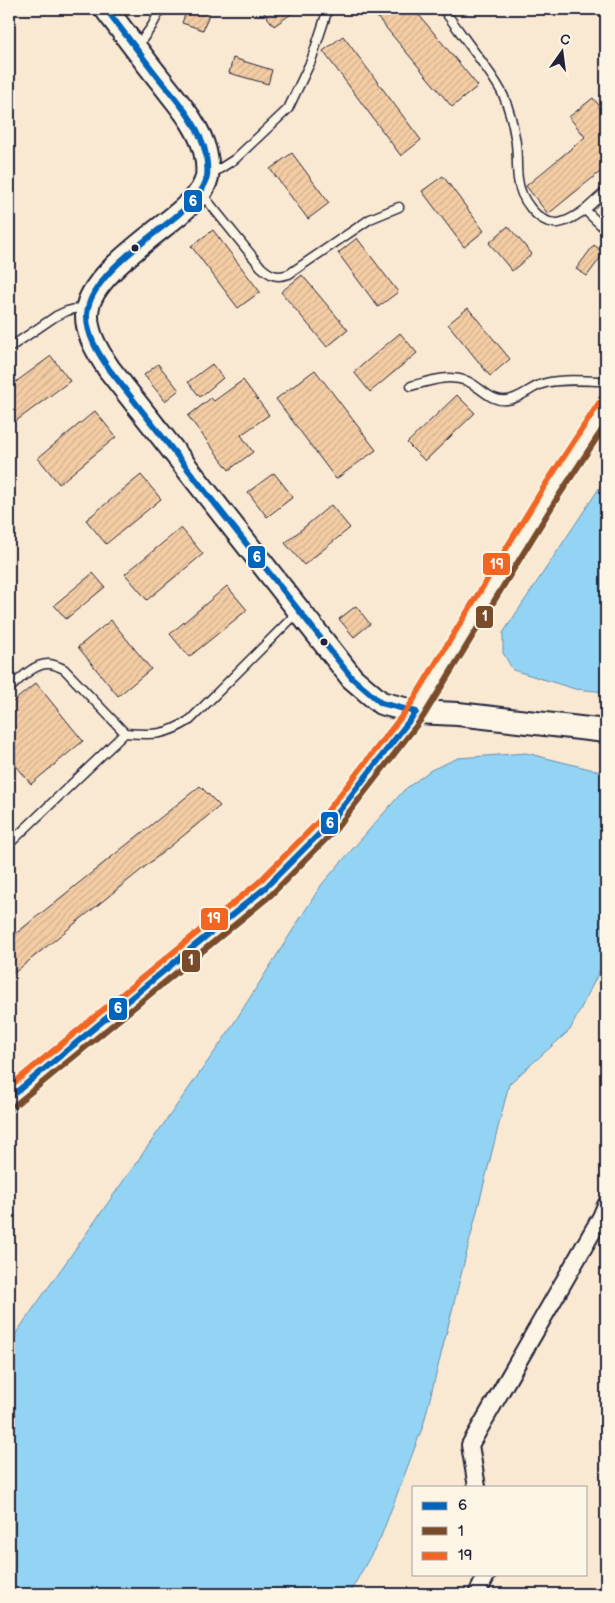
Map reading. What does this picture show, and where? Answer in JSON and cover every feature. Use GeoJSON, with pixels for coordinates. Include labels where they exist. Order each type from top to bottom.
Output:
{"type":"FeatureCollection","features":[{"type":"Feature","properties":{"kind":"street"},"geometry":{"type":"LineString","coordinates":[[106,9],[187,115],[200,138],[206,158],[204,185],[187,206],[108,272],[97,286],[88,306],[88,323],[95,347],[109,369],[352,678],[381,703],[416,712],[458,714],[606,730]]}},
{"type":"Feature","properties":{"kind":"street"},"geometry":{"type":"LineString","coordinates":[[9,1098],[265,888],[329,824],[416,712],[606,408]]}},
{"type":"Feature","properties":{"kind":"street"},"geometry":{"type":"LineString","coordinates":[[477,1486],[470,1445],[601,1217],[606,1205]]}},
{"type":"Feature","properties":{"kind":"street"},"geometry":{"type":"LineString","coordinates":[[477,1594],[485,1576]]}},
{"type":"Feature","properties":{"kind":"lane"},"geometry":{"type":"LineString","coordinates":[[136,48],[152,26],[161,9]]}},
{"type":"Feature","properties":{"kind":"lane"},"geometry":{"type":"LineString","coordinates":[[328,9],[311,61],[288,109],[235,159],[204,185],[261,268],[270,275],[276,276],[289,274],[370,219],[399,206]]}},
{"type":"Feature","properties":{"kind":"lane"},"geometry":{"type":"LineString","coordinates":[[443,9],[496,82],[504,98],[515,134],[518,151],[518,179],[521,191],[540,218],[550,223],[560,223],[585,210],[606,191]]}},
{"type":"Feature","properties":{"kind":"lane"},"geometry":{"type":"LineString","coordinates":[[585,210],[606,230]]}},
{"type":"Feature","properties":{"kind":"lane"},"geometry":{"type":"LineString","coordinates":[[9,348],[56,316],[88,306]]}},
{"type":"Feature","properties":{"kind":"lane"},"geometry":{"type":"LineString","coordinates":[[411,386],[445,377],[456,378],[468,382],[489,396],[507,401],[540,384],[552,381],[606,381]]}},
{"type":"Feature","properties":{"kind":"lane"},"geometry":{"type":"LineString","coordinates":[[9,689],[30,671],[46,663],[54,664],[64,669],[125,733],[154,735],[166,733],[190,720],[252,660],[298,611]]}},
{"type":"Feature","properties":{"kind":"lane"},"geometry":{"type":"LineString","coordinates":[[9,844],[125,733]]}},
{"type":"Feature","properties":{"kind":"water"},"geometry":{"type":"Polygon","coordinates":[[[606,478],[606,692],[575,689],[513,670],[503,653],[503,633],[606,478]]]}},
{"type":"Feature","properties":{"kind":"water"},"geometry":{"type":"Polygon","coordinates":[[[526,753],[606,773],[606,958],[570,1030],[509,1084],[423,1426],[380,1539],[349,1594],[9,1594],[9,1343],[225,1037],[322,884],[404,790],[431,770],[458,758],[526,753]]]}},
{"type":"Feature","properties":{"kind":"building"},"geometry":{"type":"Polygon","coordinates":[[[187,9],[211,9],[203,30],[182,23],[187,9]]]}},
{"type":"Feature","properties":{"kind":"building"},"geometry":{"type":"Polygon","coordinates":[[[261,9],[292,9],[294,12],[274,26],[261,9]]]}},
{"type":"Feature","properties":{"kind":"building"},"geometry":{"type":"Polygon","coordinates":[[[387,9],[414,9],[478,86],[452,107],[377,17],[387,9]]]}},
{"type":"Feature","properties":{"kind":"building"},"geometry":{"type":"Polygon","coordinates":[[[343,36],[421,140],[401,156],[323,51],[343,36]]]}},
{"type":"Feature","properties":{"kind":"building"},"geometry":{"type":"Polygon","coordinates":[[[233,58],[272,70],[268,84],[229,73],[233,58]]]}},
{"type":"Feature","properties":{"kind":"building"},"geometry":{"type":"Polygon","coordinates":[[[593,98],[606,114],[606,167],[548,214],[526,186],[585,137],[569,117],[593,98]]]}},
{"type":"Feature","properties":{"kind":"building"},"geometry":{"type":"Polygon","coordinates":[[[292,153],[329,203],[308,219],[270,169],[292,153]]]}},
{"type":"Feature","properties":{"kind":"building"},"geometry":{"type":"Polygon","coordinates":[[[443,176],[484,231],[464,247],[422,191],[443,176]]]}},
{"type":"Feature","properties":{"kind":"building"},"geometry":{"type":"Polygon","coordinates":[[[508,226],[532,254],[512,271],[489,243],[508,226]]]}},
{"type":"Feature","properties":{"kind":"building"},"geometry":{"type":"Polygon","coordinates":[[[213,230],[260,292],[238,308],[191,246],[213,230]]]}},
{"type":"Feature","properties":{"kind":"building"},"geometry":{"type":"Polygon","coordinates":[[[357,238],[398,292],[378,307],[338,253],[357,238]]]}},
{"type":"Feature","properties":{"kind":"building"},"geometry":{"type":"Polygon","coordinates":[[[594,245],[604,253],[587,276],[576,269],[594,245]]]}},
{"type":"Feature","properties":{"kind":"building"},"geometry":{"type":"Polygon","coordinates":[[[302,275],[348,330],[327,347],[281,292],[302,275]]]}},
{"type":"Feature","properties":{"kind":"building"},"geometry":{"type":"Polygon","coordinates":[[[468,308],[510,359],[490,376],[448,324],[468,308]]]}},
{"type":"Feature","properties":{"kind":"building"},"geometry":{"type":"Polygon","coordinates":[[[400,333],[417,353],[370,392],[354,372],[400,333]]]}},
{"type":"Feature","properties":{"kind":"building"},"geometry":{"type":"Polygon","coordinates":[[[51,356],[70,381],[12,424],[9,419],[9,387],[51,356]]]}},
{"type":"Feature","properties":{"kind":"building"},"geometry":{"type":"Polygon","coordinates":[[[158,364],[179,390],[165,401],[144,375],[158,364]]]}},
{"type":"Feature","properties":{"kind":"building"},"geometry":{"type":"Polygon","coordinates":[[[212,364],[223,378],[200,397],[188,382],[212,364]]]}},
{"type":"Feature","properties":{"kind":"building"},"geometry":{"type":"Polygon","coordinates":[[[315,370],[376,450],[336,479],[276,399],[315,370]]]}},
{"type":"Feature","properties":{"kind":"building"},"geometry":{"type":"Polygon","coordinates":[[[243,380],[269,415],[241,435],[253,452],[229,470],[188,416],[211,398],[214,401],[243,380]]]}},
{"type":"Feature","properties":{"kind":"building"},"geometry":{"type":"Polygon","coordinates":[[[457,395],[475,413],[425,461],[407,443],[457,395]]]}},
{"type":"Feature","properties":{"kind":"building"},"geometry":{"type":"Polygon","coordinates":[[[95,411],[116,437],[59,484],[38,458],[95,411]]]}},
{"type":"Feature","properties":{"kind":"building"},"geometry":{"type":"Polygon","coordinates":[[[274,473],[293,497],[267,517],[248,492],[274,473]]]}},
{"type":"Feature","properties":{"kind":"building"},"geometry":{"type":"Polygon","coordinates":[[[141,475],[161,499],[106,544],[86,520],[141,475]]]}},
{"type":"Feature","properties":{"kind":"building"},"geometry":{"type":"Polygon","coordinates":[[[331,505],[350,528],[304,565],[285,543],[331,505]]]}},
{"type":"Feature","properties":{"kind":"building"},"geometry":{"type":"Polygon","coordinates":[[[181,528],[203,554],[147,600],[125,574],[181,528]]]}},
{"type":"Feature","properties":{"kind":"building"},"geometry":{"type":"Polygon","coordinates":[[[93,573],[105,587],[66,619],[54,605],[93,573]]]}},
{"type":"Feature","properties":{"kind":"building"},"geometry":{"type":"Polygon","coordinates":[[[227,586],[247,610],[189,657],[170,634],[227,586]]]}},
{"type":"Feature","properties":{"kind":"building"},"geometry":{"type":"Polygon","coordinates":[[[356,606],[370,624],[354,637],[339,619],[356,606]]]}},
{"type":"Feature","properties":{"kind":"building"},"geometry":{"type":"Polygon","coordinates":[[[111,620],[151,669],[118,696],[78,647],[111,620]]]}},
{"type":"Feature","properties":{"kind":"building"},"geometry":{"type":"Polygon","coordinates":[[[36,683],[83,741],[31,784],[9,757],[9,705],[36,683]]]}},
{"type":"Feature","properties":{"kind":"building"},"geometry":{"type":"Polygon","coordinates":[[[200,786],[220,806],[9,977],[9,939],[200,786]]]}},
{"type":"Feature","properties":{"kind":"transit line","name":"6"},"geometry":{"type":"LineString","coordinates":[[106,9],[192,121],[203,143],[206,155],[207,177],[202,189],[194,200],[122,260],[98,287],[90,300],[87,314],[88,329],[94,343],[109,369],[352,678],[381,703],[416,712]]}},
{"type":"Feature","properties":{"kind":"transit line","name":"19"},"geometry":{"type":"LineString","coordinates":[[9,1087],[259,882],[322,818],[409,707],[542,490],[599,403]]}},
{"type":"Feature","properties":{"kind":"transit line","name":"1"},"geometry":{"type":"LineString","coordinates":[[15,1105],[271,895],[336,829],[423,717],[556,500],[606,424]]}},
{"type":"Feature","properties":{"kind":"transit line","name":"6"},"geometry":{"type":"LineString","coordinates":[[9,1098],[265,888],[329,824],[416,712]]}}]}
